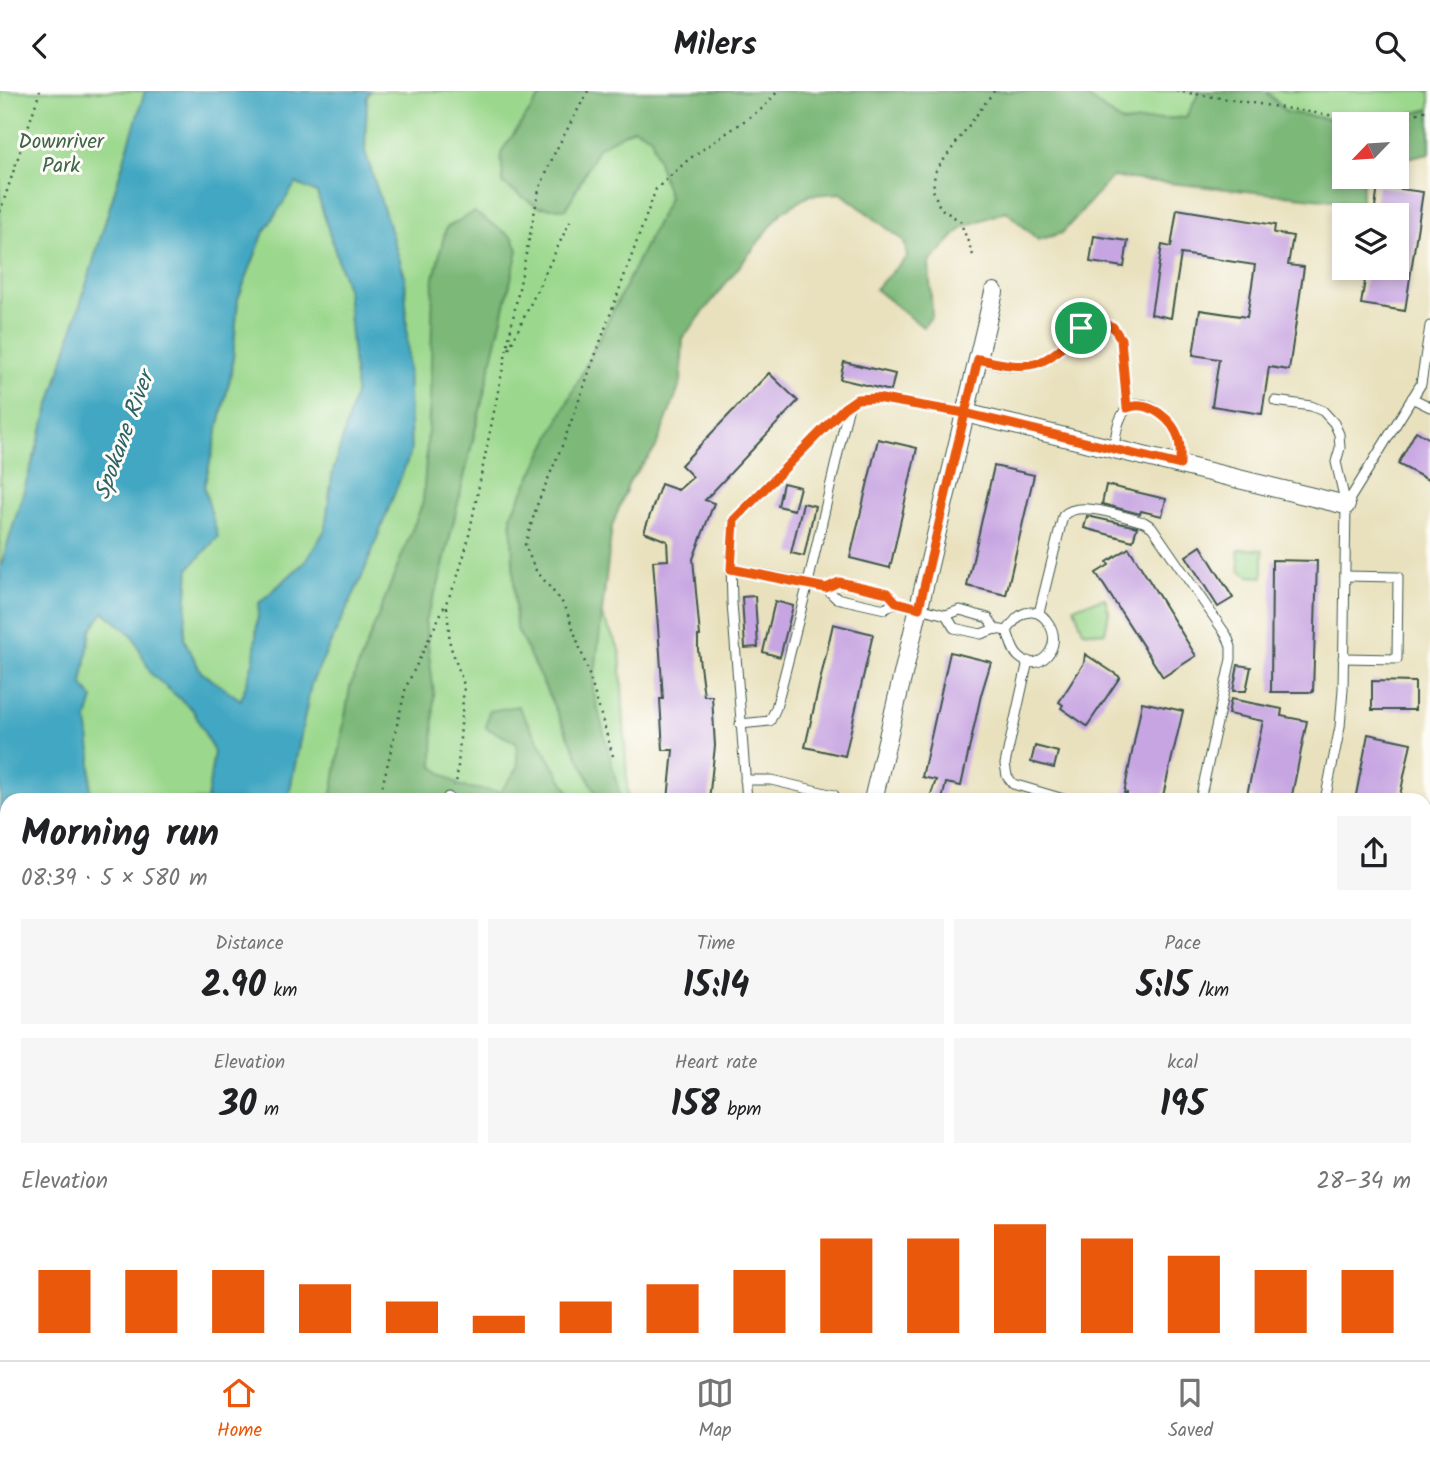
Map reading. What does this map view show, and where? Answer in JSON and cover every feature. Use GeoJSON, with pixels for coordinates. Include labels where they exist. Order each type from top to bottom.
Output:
{"type":"FeatureCollection","features":[{"type":"Feature","properties":{"kind":"street"},"geometry":{"type":"LineString","coordinates":[[875,793],[994,292]]}},
{"type":"Feature","properties":{"kind":"street"},"geometry":{"type":"LineString","coordinates":[[965,413],[1346,505]]}},
{"type":"Feature","properties":{"kind":"lane"},"geometry":{"type":"LineString","coordinates":[[978,359],[1014,367],[1035,366],[1056,353],[1081,328],[1098,321],[1113,327],[1121,339],[1127,408]]}},
{"type":"Feature","properties":{"kind":"lane"},"geometry":{"type":"LineString","coordinates":[[1346,505],[1421,384],[1430,327]]}},
{"type":"Feature","properties":{"kind":"lane"},"geometry":{"type":"LineString","coordinates":[[746,793],[731,569],[734,520],[857,399],[876,398],[965,413]]}},
{"type":"Feature","properties":{"kind":"lane"},"geometry":{"type":"LineString","coordinates":[[1412,398],[1430,407]]}},
{"type":"Feature","properties":{"kind":"lane"},"geometry":{"type":"LineString","coordinates":[[1275,401],[1311,406],[1323,411],[1334,423],[1339,434],[1340,448],[1336,462],[1346,505],[1343,659],[1340,727],[1326,793]]}},
{"type":"Feature","properties":{"kind":"lane"},"geometry":{"type":"LineString","coordinates":[[740,724],[770,720],[776,708],[849,405]]}},
{"type":"Feature","properties":{"kind":"lane"},"geometry":{"type":"LineString","coordinates":[[1114,449],[1119,420],[1127,408],[1136,405],[1152,408],[1170,422],[1179,439],[1180,465]]}},
{"type":"Feature","properties":{"kind":"lane"},"geometry":{"type":"LineString","coordinates":[[1039,613],[1063,516],[1068,511],[1080,507],[1144,522],[1159,534],[1227,636],[1231,647],[1231,659],[1202,793]]}},
{"type":"Feature","properties":{"kind":"lane"},"geometry":{"type":"LineString","coordinates":[[731,569],[808,583],[826,588],[836,598],[885,609],[896,602]]}},
{"type":"Feature","properties":{"kind":"lane"},"geometry":{"type":"LineString","coordinates":[[1343,659],[1397,659],[1398,577],[1345,576]]}},
{"type":"Feature","properties":{"kind":"lane"},"geometry":{"type":"LineString","coordinates":[[826,588],[839,582],[888,593],[896,602],[946,615],[960,610],[988,618],[995,629]]}},
{"type":"Feature","properties":{"kind":"lane"},"geometry":{"type":"LineString","coordinates":[[1023,613],[1039,613],[1046,618],[1053,630],[1055,640],[1051,653],[1040,660],[1028,661],[1019,657],[1007,631],[1023,613]]}},
{"type":"Feature","properties":{"kind":"lane"},"geometry":{"type":"LineString","coordinates":[[946,615],[954,628],[982,634],[995,629],[1007,631]]}},
{"type":"Feature","properties":{"kind":"lane"},"geometry":{"type":"LineString","coordinates":[[1028,661],[1005,764],[1007,776],[1013,784],[1043,793]]}},
{"type":"Feature","properties":{"kind":"lane"},"geometry":{"type":"LineString","coordinates":[[745,780],[771,780],[826,793]]}},
{"type":"Feature","properties":{"kind":"path"},"geometry":{"type":"LineString","coordinates":[[0,212],[40,91]]}},
{"type":"Feature","properties":{"kind":"path"},"geometry":{"type":"LineString","coordinates":[[381,793],[406,687],[456,582],[467,545],[539,190],[555,152],[587,91]]}},
{"type":"Feature","properties":{"kind":"path"},"geometry":{"type":"LineString","coordinates":[[613,757],[565,605],[535,569],[525,545],[537,505],[564,441],[656,188],[689,159],[763,108],[778,91]]}},
{"type":"Feature","properties":{"kind":"path"},"geometry":{"type":"LineString","coordinates":[[973,255],[960,221],[940,208],[933,190],[935,172],[994,91]]}},
{"type":"Feature","properties":{"kind":"path"},"geometry":{"type":"LineString","coordinates":[[1176,91],[1386,124],[1430,109]]}},
{"type":"Feature","properties":{"kind":"path"},"geometry":{"type":"LineString","coordinates":[[506,355],[572,217]]}},
{"type":"Feature","properties":{"kind":"path"},"geometry":{"type":"LineString","coordinates":[[446,603],[450,645],[464,685],[457,779],[450,793]]}},
{"type":"Feature","properties":{"kind":"green space","name":"Downriver Park"},"geometry":{"type":"Polygon","coordinates":[[[0,91],[145,91],[0,569],[0,91]]]}},
{"type":"Feature","properties":{"kind":"green space"},"geometry":{"type":"Polygon","coordinates":[[[370,91],[817,91],[560,536],[620,650],[628,793],[289,793],[311,684],[361,579],[411,451],[405,277],[365,151],[367,96],[370,91]]]}},
{"type":"Feature","properties":{"kind":"green space"},"geometry":{"type":"Polygon","coordinates":[[[544,91],[1079,91],[1123,123],[1186,117],[1200,91],[1266,91],[1286,112],[1332,120],[1332,189],[1363,189],[1361,203],[1112,177],[1062,233],[1038,240],[1006,211],[963,227],[929,263],[932,316],[923,327],[875,289],[907,257],[904,241],[841,193],[810,195],[782,212],[683,338],[681,382],[655,449],[630,480],[612,526],[593,690],[619,793],[596,793],[516,627],[511,516],[669,198],[651,137],[634,128],[598,148],[566,209],[538,207],[503,184],[501,152],[544,91]]]}},
{"type":"Feature","properties":{"kind":"green space"},"geometry":{"type":"Polygon","coordinates":[[[918,91],[1218,91],[1197,97],[1186,117],[1123,123],[918,91]]]}},
{"type":"Feature","properties":{"kind":"green space"},"geometry":{"type":"Polygon","coordinates":[[[1266,91],[1430,91],[1430,109],[1409,114],[1409,112],[1332,112],[1332,120],[1286,112],[1266,91]]]}},
{"type":"Feature","properties":{"kind":"green space"},"geometry":{"type":"Polygon","coordinates":[[[1430,109],[1430,153],[1409,157],[1409,114],[1430,109]]]}},
{"type":"Feature","properties":{"kind":"green space"},"geometry":{"type":"Polygon","coordinates":[[[295,183],[317,193],[347,289],[356,391],[332,476],[325,530],[306,561],[259,603],[254,659],[241,701],[201,672],[184,639],[189,568],[217,537],[204,487],[232,370],[238,299],[264,232],[295,183]]]}},
{"type":"Feature","properties":{"kind":"green space"},"geometry":{"type":"Polygon","coordinates":[[[474,212],[513,238],[518,250],[440,579],[425,621],[434,694],[433,767],[462,787],[500,792],[518,768],[516,742],[486,728],[489,711],[518,706],[570,793],[332,793],[350,687],[423,502],[430,401],[433,282],[446,228],[474,212]]]}},
{"type":"Feature","properties":{"kind":"green space"},"geometry":{"type":"Polygon","coordinates":[[[1263,550],[1263,577],[1249,576],[1240,570],[1238,551],[1263,550]]]}},
{"type":"Feature","properties":{"kind":"green space"},"geometry":{"type":"Polygon","coordinates":[[[1105,598],[1109,612],[1105,633],[1083,631],[1074,607],[1105,598]]]}},
{"type":"Feature","properties":{"kind":"green space"},"geometry":{"type":"Polygon","coordinates":[[[104,612],[133,636],[152,674],[193,710],[214,752],[208,793],[90,793],[91,752],[86,719],[93,699],[82,684],[91,630],[104,612]]]}},
{"type":"Feature","properties":{"kind":"water","name":"Spokane River"},"geometry":{"type":"Polygon","coordinates":[[[145,91],[370,91],[367,96],[365,151],[405,277],[411,451],[361,579],[311,684],[289,793],[208,793],[214,752],[193,710],[151,674],[133,636],[104,612],[91,630],[82,684],[93,699],[87,719],[91,752],[90,793],[0,793],[0,569],[145,91]],[[296,183],[264,232],[238,299],[232,370],[204,487],[218,537],[189,568],[184,639],[201,672],[241,700],[254,659],[259,603],[306,561],[325,530],[332,476],[356,391],[347,289],[317,193],[296,183]]]}},
{"type":"Feature","properties":{"kind":"building"},"geometry":{"type":"Polygon","coordinates":[[[1378,189],[1423,192],[1405,311],[1361,304],[1365,280],[1409,280],[1409,203],[1376,203],[1378,189]]]}},
{"type":"Feature","properties":{"kind":"building"},"geometry":{"type":"Polygon","coordinates":[[[1177,209],[1275,225],[1274,233],[1293,236],[1288,265],[1304,267],[1289,370],[1269,367],[1262,414],[1212,406],[1219,359],[1193,355],[1200,310],[1247,317],[1255,265],[1181,254],[1171,318],[1151,314],[1162,245],[1171,247],[1177,209]]]}},
{"type":"Feature","properties":{"kind":"building"},"geometry":{"type":"Polygon","coordinates":[[[1094,236],[1128,241],[1124,267],[1090,262],[1094,236]]]}},
{"type":"Feature","properties":{"kind":"building"},"geometry":{"type":"Polygon","coordinates":[[[844,362],[895,374],[891,391],[840,379],[844,362]]]}},
{"type":"Feature","properties":{"kind":"building"},"geometry":{"type":"Polygon","coordinates":[[[769,373],[798,401],[705,500],[714,503],[693,559],[700,636],[698,650],[704,696],[712,696],[715,746],[710,793],[669,793],[673,750],[663,750],[660,699],[663,699],[653,561],[668,560],[667,541],[644,532],[661,484],[678,490],[693,477],[681,465],[769,373]]]}},
{"type":"Feature","properties":{"kind":"building"},"geometry":{"type":"Polygon","coordinates":[[[1416,431],[1430,439],[1430,481],[1398,464],[1416,431]]]}},
{"type":"Feature","properties":{"kind":"building"},"geometry":{"type":"Polygon","coordinates":[[[878,439],[917,448],[890,568],[850,558],[878,439]]]}},
{"type":"Feature","properties":{"kind":"building"},"geometry":{"type":"Polygon","coordinates":[[[994,466],[1034,475],[1006,595],[967,586],[994,466]]]}},
{"type":"Feature","properties":{"kind":"building"},"geometry":{"type":"Polygon","coordinates":[[[783,483],[800,487],[794,510],[778,506],[783,483]]]}},
{"type":"Feature","properties":{"kind":"building"},"geometry":{"type":"Polygon","coordinates":[[[1106,485],[1166,499],[1162,516],[1141,511],[1140,514],[1102,504],[1106,485]]]}},
{"type":"Feature","properties":{"kind":"building"},"geometry":{"type":"Polygon","coordinates":[[[803,503],[815,506],[804,556],[791,553],[803,503]]]}},
{"type":"Feature","properties":{"kind":"building"},"geometry":{"type":"Polygon","coordinates":[[[1087,516],[1137,527],[1133,541],[1084,528],[1087,516]]]}},
{"type":"Feature","properties":{"kind":"building"},"geometry":{"type":"Polygon","coordinates":[[[1201,546],[1233,598],[1218,607],[1186,556],[1201,546]]]}},
{"type":"Feature","properties":{"kind":"building"},"geometry":{"type":"Polygon","coordinates":[[[1129,548],[1196,656],[1163,677],[1096,573],[1109,565],[1107,562],[1129,548]]]}},
{"type":"Feature","properties":{"kind":"building"},"geometry":{"type":"Polygon","coordinates":[[[1272,560],[1317,561],[1313,692],[1271,692],[1272,560]]]}},
{"type":"Feature","properties":{"kind":"building"},"geometry":{"type":"Polygon","coordinates":[[[755,596],[758,647],[745,648],[742,597],[755,596]]]}},
{"type":"Feature","properties":{"kind":"building"},"geometry":{"type":"Polygon","coordinates":[[[775,601],[793,606],[780,657],[763,652],[775,601]]]}},
{"type":"Feature","properties":{"kind":"building"},"geometry":{"type":"Polygon","coordinates":[[[833,624],[873,634],[845,756],[805,747],[833,624]]]}},
{"type":"Feature","properties":{"kind":"building"},"geometry":{"type":"Polygon","coordinates":[[[950,652],[991,662],[961,786],[946,783],[944,793],[931,793],[936,780],[922,777],[950,652]]]}},
{"type":"Feature","properties":{"kind":"building"},"geometry":{"type":"Polygon","coordinates":[[[1085,654],[1120,677],[1087,726],[1061,708],[1063,705],[1059,702],[1084,663],[1085,654]]]}},
{"type":"Feature","properties":{"kind":"building"},"geometry":{"type":"Polygon","coordinates":[[[1238,665],[1251,667],[1246,691],[1233,691],[1238,665]]]}},
{"type":"Feature","properties":{"kind":"building"},"geometry":{"type":"Polygon","coordinates":[[[1372,681],[1415,682],[1415,710],[1372,710],[1372,681]]]}},
{"type":"Feature","properties":{"kind":"building"},"geometry":{"type":"Polygon","coordinates":[[[1231,699],[1282,709],[1281,716],[1307,721],[1292,793],[1247,793],[1263,721],[1228,714],[1231,699]]]}},
{"type":"Feature","properties":{"kind":"building"},"geometry":{"type":"Polygon","coordinates":[[[1142,702],[1183,711],[1164,793],[1124,793],[1142,702]]]}},
{"type":"Feature","properties":{"kind":"building"},"geometry":{"type":"Polygon","coordinates":[[[1368,734],[1411,743],[1400,793],[1356,793],[1368,734]]]}},
{"type":"Feature","properties":{"kind":"building"},"geometry":{"type":"Polygon","coordinates":[[[1035,746],[1058,752],[1054,768],[1031,762],[1035,746]]]}},
{"type":"Feature","properties":{"kind":"route"},"geometry":{"type":"LineString","coordinates":[[1081,328],[1047,361],[1035,366],[1014,367],[978,359],[965,413],[876,398],[857,399],[844,408],[734,520],[731,569],[826,588],[839,582],[888,593],[896,602],[919,608],[965,413],[1180,465],[1179,439],[1170,422],[1152,408],[1136,405],[1127,408],[1121,339],[1113,327],[1098,321],[1081,328]]}}]}
